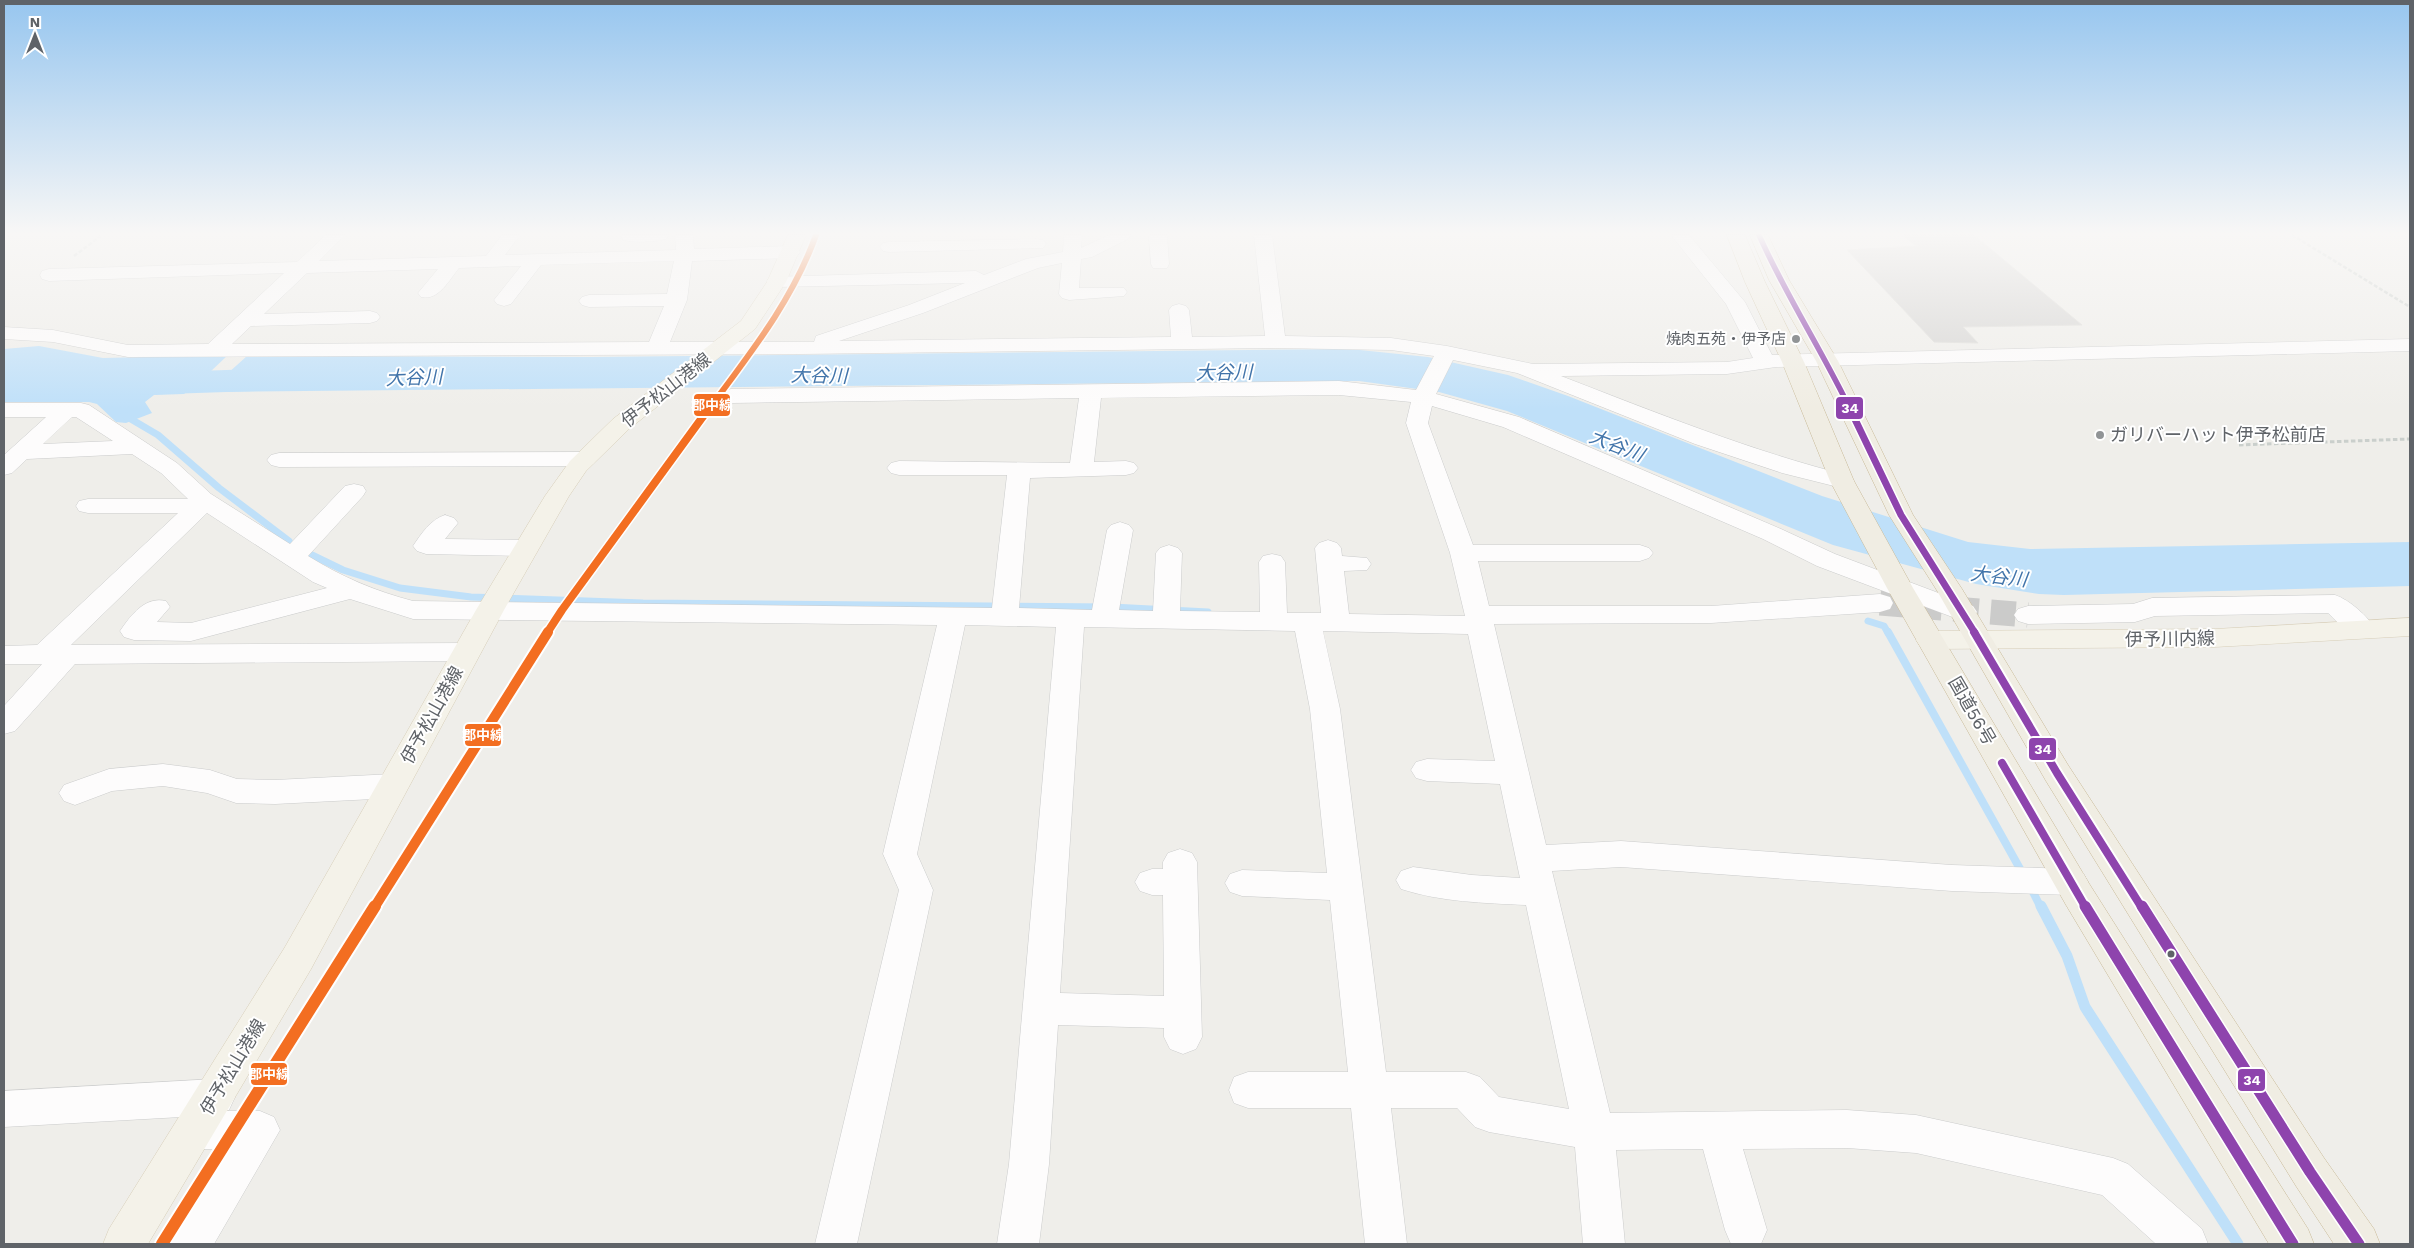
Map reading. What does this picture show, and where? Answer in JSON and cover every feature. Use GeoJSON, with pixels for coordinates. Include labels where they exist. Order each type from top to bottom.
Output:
{"type":"FeatureCollection","features":[{"type":"Feature","properties":{"kind":"highway","name":"国道56号"},"geometry":{"type":"LineString","coordinates":[[1759,293],[1792,362],[1890,587],[1930,640],[2071,882],[2293,1244]]}},
{"type":"Feature","properties":{"kind":"highway"},"geometry":{"type":"LineString","coordinates":[[1788,293],[1827,361],[1901,515],[1949,589],[2056,773],[2310,1172],[2360,1244]]}},
{"type":"Feature","properties":{"kind":"main road","name":"伊予松山港線"},"geometry":{"type":"LineString","coordinates":[[124,1244],[298,958],[490,610],[557,496],[585,459],[621,424],[748,325],[761,310],[770,293]]}},
{"type":"Feature","properties":{"kind":"main road","name":"伊予川内線"},"geometry":{"type":"LineString","coordinates":[[1930,640],[1971,626],[2215,638],[2410,627]]}},
{"type":"Feature","properties":{"kind":"street"},"geometry":{"type":"LineString","coordinates":[[214,350],[274,293]]}},
{"type":"Feature","properties":{"kind":"street"},"geometry":{"type":"LineString","coordinates":[[504,300],[509,293]]}},
{"type":"Feature","properties":{"kind":"street"},"geometry":{"type":"LineString","coordinates":[[657,347],[668,325],[677,293]]}},
{"type":"Feature","properties":{"kind":"street"},"geometry":{"type":"LineString","coordinates":[[800,348],[916,309],[954,293]]}},
{"type":"Feature","properties":{"kind":"street"},"geometry":{"type":"LineString","coordinates":[[1069,293],[1087,293]]}},
{"type":"Feature","properties":{"kind":"street"},"geometry":{"type":"LineString","coordinates":[[1270,293],[1276,342]]}},
{"type":"Feature","properties":{"kind":"street"},"geometry":{"type":"LineString","coordinates":[[1728,293],[1735,302],[1766,362]]}},
{"type":"Feature","properties":{"kind":"street"},"geometry":{"type":"LineString","coordinates":[[589,302],[676,300]]}},
{"type":"Feature","properties":{"kind":"street"},"geometry":{"type":"LineString","coordinates":[[1179,310],[1182,343]]}},
{"type":"Feature","properties":{"kind":"street"},"geometry":{"type":"LineString","coordinates":[[246,320],[370,317]]}},
{"type":"Feature","properties":{"kind":"street"},"geometry":{"type":"LineString","coordinates":[[4,333],[53,336],[128,351],[657,347],[800,348],[1276,342],[1391,344],[1523,368],[1718,369],[1766,362],[2410,345]]}},
{"type":"Feature","properties":{"kind":"street"},"geometry":{"type":"LineString","coordinates":[[1446,354],[1424,395],[1417,422],[1463,553],[1479,620],[1594,1132],[1604,1244]]}},
{"type":"Feature","properties":{"kind":"street"},"geometry":{"type":"LineString","coordinates":[[1523,368],[1703,439],[1844,485]]}},
{"type":"Feature","properties":{"kind":"street"},"geometry":{"type":"LineString","coordinates":[[731,396],[1339,388],[1382,390],[1424,395],[1511,422],[1772,534],[1971,626]]}},
{"type":"Feature","properties":{"kind":"street"},"geometry":{"type":"LineString","coordinates":[[1081,468],[1091,392]]}},
{"type":"Feature","properties":{"kind":"street"},"geometry":{"type":"LineString","coordinates":[[4,410],[81,410],[169,468],[204,504],[322,576],[369,598],[413,610],[1005,616],[1322,622],[1479,620],[1780,611],[1856,602],[1890,587]]}},
{"type":"Feature","properties":{"kind":"street"},"geometry":{"type":"LineString","coordinates":[[4,468],[66,410]]}},
{"type":"Feature","properties":{"kind":"street"},"geometry":{"type":"LineString","coordinates":[[21,452],[139,447]]}},
{"type":"Feature","properties":{"kind":"street"},"geometry":{"type":"LineString","coordinates":[[279,460],[585,459]]}},
{"type":"Feature","properties":{"kind":"street"},"geometry":{"type":"LineString","coordinates":[[899,468],[1003,468],[1019,470],[1126,468]]}},
{"type":"Feature","properties":{"kind":"street"},"geometry":{"type":"LineString","coordinates":[[1005,616],[1019,470]]}},
{"type":"Feature","properties":{"kind":"street"},"geometry":{"type":"LineString","coordinates":[[292,557],[354,491]]}},
{"type":"Feature","properties":{"kind":"street"},"geometry":{"type":"LineString","coordinates":[[88,506],[204,504]]}},
{"type":"Feature","properties":{"kind":"street"},"geometry":{"type":"LineString","coordinates":[[4,724],[56,654],[204,504]]}},
{"type":"Feature","properties":{"kind":"street"},"geometry":{"type":"LineString","coordinates":[[445,523],[426,546],[526,548]]}},
{"type":"Feature","properties":{"kind":"street"},"geometry":{"type":"LineString","coordinates":[[1018,1244],[1029,1164],[1041,1008],[1087,618],[1120,530]]}},
{"type":"Feature","properties":{"kind":"street"},"geometry":{"type":"LineString","coordinates":[[1166,619],[1169,553]]}},
{"type":"Feature","properties":{"kind":"street"},"geometry":{"type":"LineString","coordinates":[[1463,553],[1640,553]]}},
{"type":"Feature","properties":{"kind":"street"},"geometry":{"type":"LineString","coordinates":[[1358,564],[1329,555],[1322,622],[1325,709],[1386,1244]]}},
{"type":"Feature","properties":{"kind":"street"},"geometry":{"type":"LineString","coordinates":[[1272,562],[1274,621]]}},
{"type":"Feature","properties":{"kind":"street"},"geometry":{"type":"LineString","coordinates":[[156,607],[134,631],[190,632],[353,590]]}},
{"type":"Feature","properties":{"kind":"street"},"geometry":{"type":"LineString","coordinates":[[2028,615],[2135,614],[2152,607],[2335,604],[2362,629]]}},
{"type":"Feature","properties":{"kind":"street"},"geometry":{"type":"LineString","coordinates":[[836,1244],[916,890],[900,854],[953,616]]}},
{"type":"Feature","properties":{"kind":"street"},"geometry":{"type":"LineString","coordinates":[[4,655],[467,652]]}},
{"type":"Feature","properties":{"kind":"street"},"geometry":{"type":"LineString","coordinates":[[1427,770],[1513,773]]}},
{"type":"Feature","properties":{"kind":"street"},"geometry":{"type":"LineString","coordinates":[[75,793],[108,780],[163,775],[210,782],[236,791],[275,792],[393,786]]}},
{"type":"Feature","properties":{"kind":"street"},"geometry":{"type":"LineString","coordinates":[[1533,860],[1621,854],[1952,878],[2071,882]]}},
{"type":"Feature","properties":{"kind":"street"},"geometry":{"type":"LineString","coordinates":[[1041,1008],[1111,1012],[1183,1024],[1171,876]]}},
{"type":"Feature","properties":{"kind":"street"},"geometry":{"type":"LineString","coordinates":[[1413,880],[1472,889],[1540,892]]}},
{"type":"Feature","properties":{"kind":"street"},"geometry":{"type":"LineString","coordinates":[[1242,883],[1346,887]]}},
{"type":"Feature","properties":{"kind":"street"},"geometry":{"type":"LineString","coordinates":[[1248,1090],[1466,1090],[1490,1114],[1594,1132],[1847,1128],[1916,1134],[2113,1178],[2187,1244]]}},
{"type":"Feature","properties":{"kind":"street"},"geometry":{"type":"LineString","coordinates":[[4,1110],[205,1113],[260,1130],[190,1244]]}},
{"type":"Feature","properties":{"kind":"street"},"geometry":{"type":"LineString","coordinates":[[1718,1130],[1746,1230]]}},
{"type":"Feature","properties":{"kind":"path"},"geometry":{"type":"LineString","coordinates":[[2387,293],[2410,307]]}},
{"type":"Feature","properties":{"kind":"path"},"geometry":{"type":"LineString","coordinates":[[2239,445],[2410,439]]}},
{"type":"Feature","properties":{"kind":"water"},"geometry":{"type":"Polygon","coordinates":[[[39,346],[103,358],[228,355],[209,373],[202,375],[205,376],[184,394],[154,395],[145,402],[152,413],[126,423],[116,422],[97,404],[89,402],[4,402],[4,349],[39,346]]]}},
{"type":"Feature","properties":{"kind":"water"},"geometry":{"type":"Polygon","coordinates":[[[1350,349],[1428,357],[1508,375],[1568,396],[1822,496],[1968,542],[2030,549],[2410,542],[2410,586],[2064,595],[2039,594],[1976,584],[1833,545],[1507,411],[1439,392],[1359,381],[207,392],[247,356],[591,357],[1350,349]]]}},
{"type":"Feature","properties":{"kind":"building"},"geometry":{"type":"Polygon","coordinates":[[[1888,293],[2044,293],[2082,325],[1963,327],[1978,343],[1934,342],[1888,293]]]}},
{"type":"Feature","properties":{"kind":"waterway","name":"大谷川"},"geometry":{"type":"LineString","coordinates":[[137,384],[283,379]]}},
{"type":"Feature","properties":{"kind":"waterway"},"geometry":{"type":"LineString","coordinates":[[124,415],[158,435],[219,488],[289,541]]}},
{"type":"Feature","properties":{"kind":"waterway"},"geometry":{"type":"LineString","coordinates":[[312,555],[343,570],[400,588],[471,597],[643,603],[1112,607],[1208,612]]}},
{"type":"Feature","properties":{"kind":"waterway"},"geometry":{"type":"LineString","coordinates":[[1868,621],[1884,626],[1888,633]]}},
{"type":"Feature","properties":{"kind":"waterway"},"geometry":{"type":"LineString","coordinates":[[1888,632],[2024,876]]}},
{"type":"Feature","properties":{"kind":"waterway"},"geometry":{"type":"LineString","coordinates":[[2030,886],[2041,908]]}},
{"type":"Feature","properties":{"kind":"waterway"},"geometry":{"type":"LineString","coordinates":[[2041,906],[2067,956],[2085,1007],[2238,1244]]}},
{"type":"Feature","properties":{"kind":"tunnel"},"geometry":{"type":"LineString","coordinates":[[1880,603],[2028,615]]}},
{"type":"Feature","properties":{"kind":"transit line","name":"郡中線"},"geometry":{"type":"LineString","coordinates":[[162,1244],[562,610],[778,315],[789,293]]}},
{"type":"Feature","properties":{"kind":"transit line","name":"34"},"geometry":{"type":"LineString","coordinates":[[1787,293],[1827,361],[1901,515],[1949,589],[2057,773],[2310,1172],[2359,1244]]}},
{"type":"Feature","properties":{"kind":"transit line","name":"34"},"geometry":{"type":"LineString","coordinates":[[2002,763],[2078,895],[2293,1244]]}},
{"type":"Feature","properties":{"kind":"place","name":"焼肉五苑・伊予店"},"geometry":{"type":"Point","coordinates":[1796,339]}},
{"type":"Feature","properties":{"kind":"place","name":"ガリバーハット伊予松前店"},"geometry":{"type":"Point","coordinates":[2100,435]}}]}
